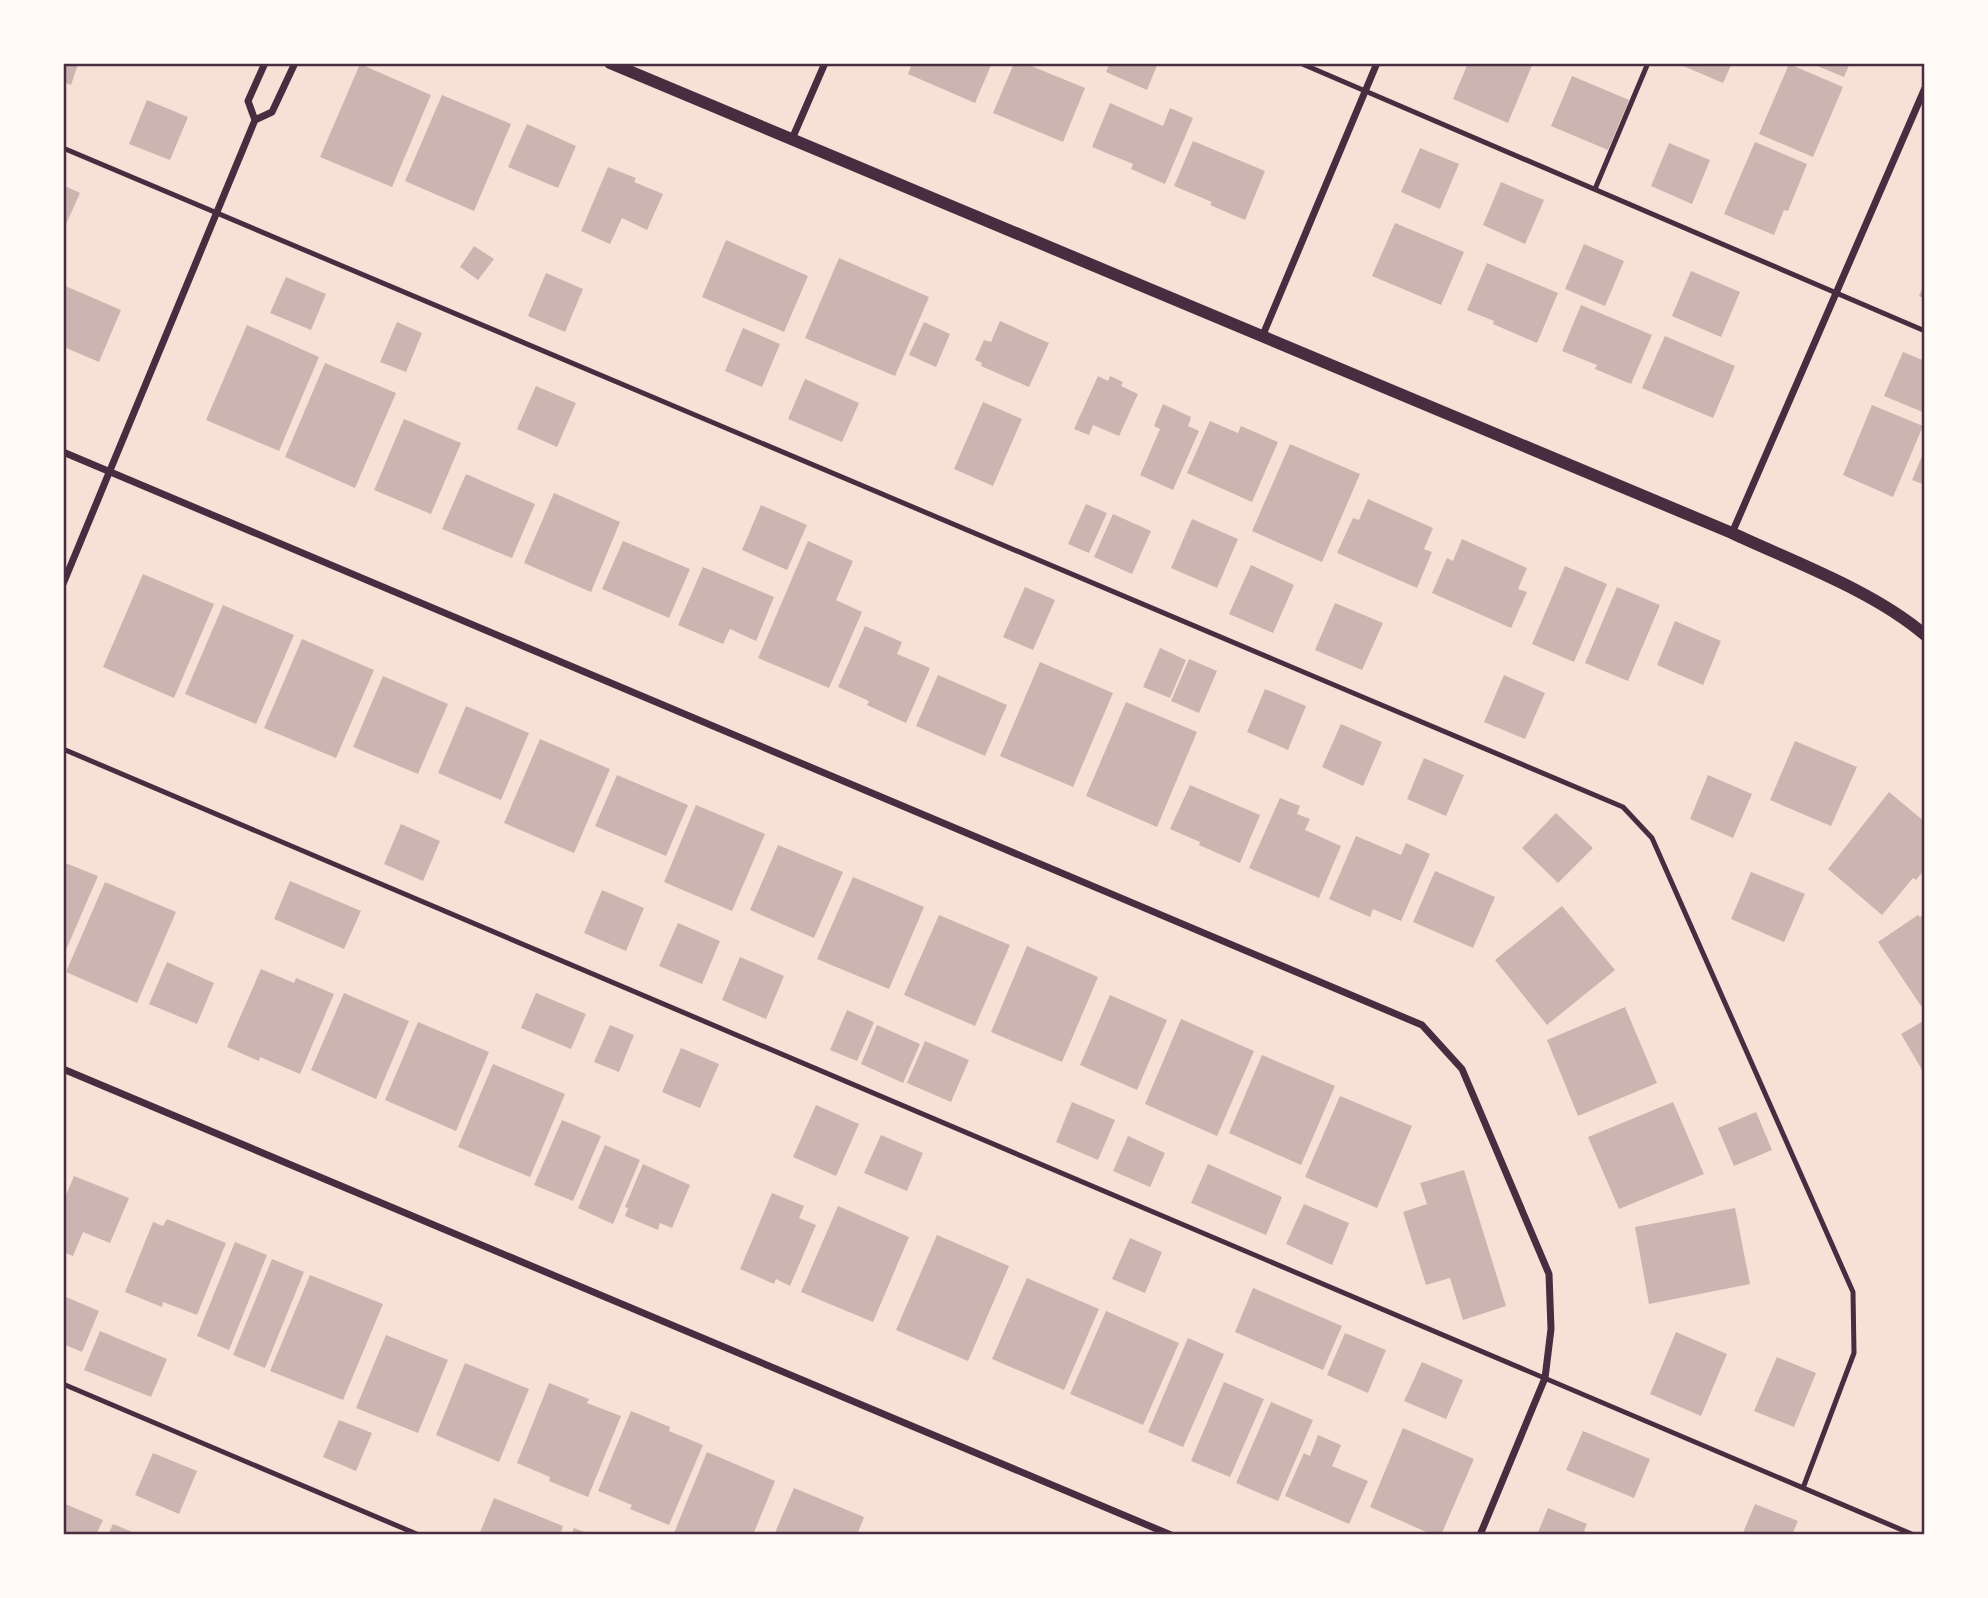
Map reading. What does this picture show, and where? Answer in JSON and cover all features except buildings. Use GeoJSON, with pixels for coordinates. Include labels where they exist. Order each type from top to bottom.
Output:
{"type":"FeatureCollection","features":[{"type":"Feature","properties":{"kind":"street"},"geometry":{"type":"LineString","coordinates":[[255,120],[248,101],[265,63]]}},
{"type":"Feature","properties":{"kind":"street"},"geometry":{"type":"LineString","coordinates":[[63,584],[255,120],[272,112],[295,63]]}},
{"type":"Feature","properties":{"kind":"street"},"geometry":{"type":"LineString","coordinates":[[610,63],[1261,338],[1732,533],[1864,595],[1925,635]]}},
{"type":"Feature","properties":{"kind":"street"},"geometry":{"type":"LineString","coordinates":[[792,139],[825,63]]}},
{"type":"Feature","properties":{"kind":"street"},"geometry":{"type":"LineString","coordinates":[[1261,338],[1377,63]]}},
{"type":"Feature","properties":{"kind":"street"},"geometry":{"type":"LineString","coordinates":[[1732,533],[1925,88]]}},
{"type":"Feature","properties":{"kind":"street"},"geometry":{"type":"LineString","coordinates":[[63,452],[1422,1025],[1462,1069],[1549,1274],[1551,1329],[1545,1378],[1480,1535]]}},
{"type":"Feature","properties":{"kind":"street"},"geometry":{"type":"LineString","coordinates":[[63,1069],[1171,1535]]}},
{"type":"Feature","properties":{"kind":"lane"},"geometry":{"type":"LineString","coordinates":[[1300,63],[1925,331]]}},
{"type":"Feature","properties":{"kind":"lane"},"geometry":{"type":"LineString","coordinates":[[1595,189],[1648,63]]}},
{"type":"Feature","properties":{"kind":"lane"},"geometry":{"type":"LineString","coordinates":[[63,148],[1623,807],[1653,838],[1853,1292],[1854,1353],[1803,1488]]}},
{"type":"Feature","properties":{"kind":"lane"},"geometry":{"type":"LineString","coordinates":[[63,749],[1914,1535]]}},
{"type":"Feature","properties":{"kind":"lane"},"geometry":{"type":"LineString","coordinates":[[63,1384],[419,1535]]}}]}
